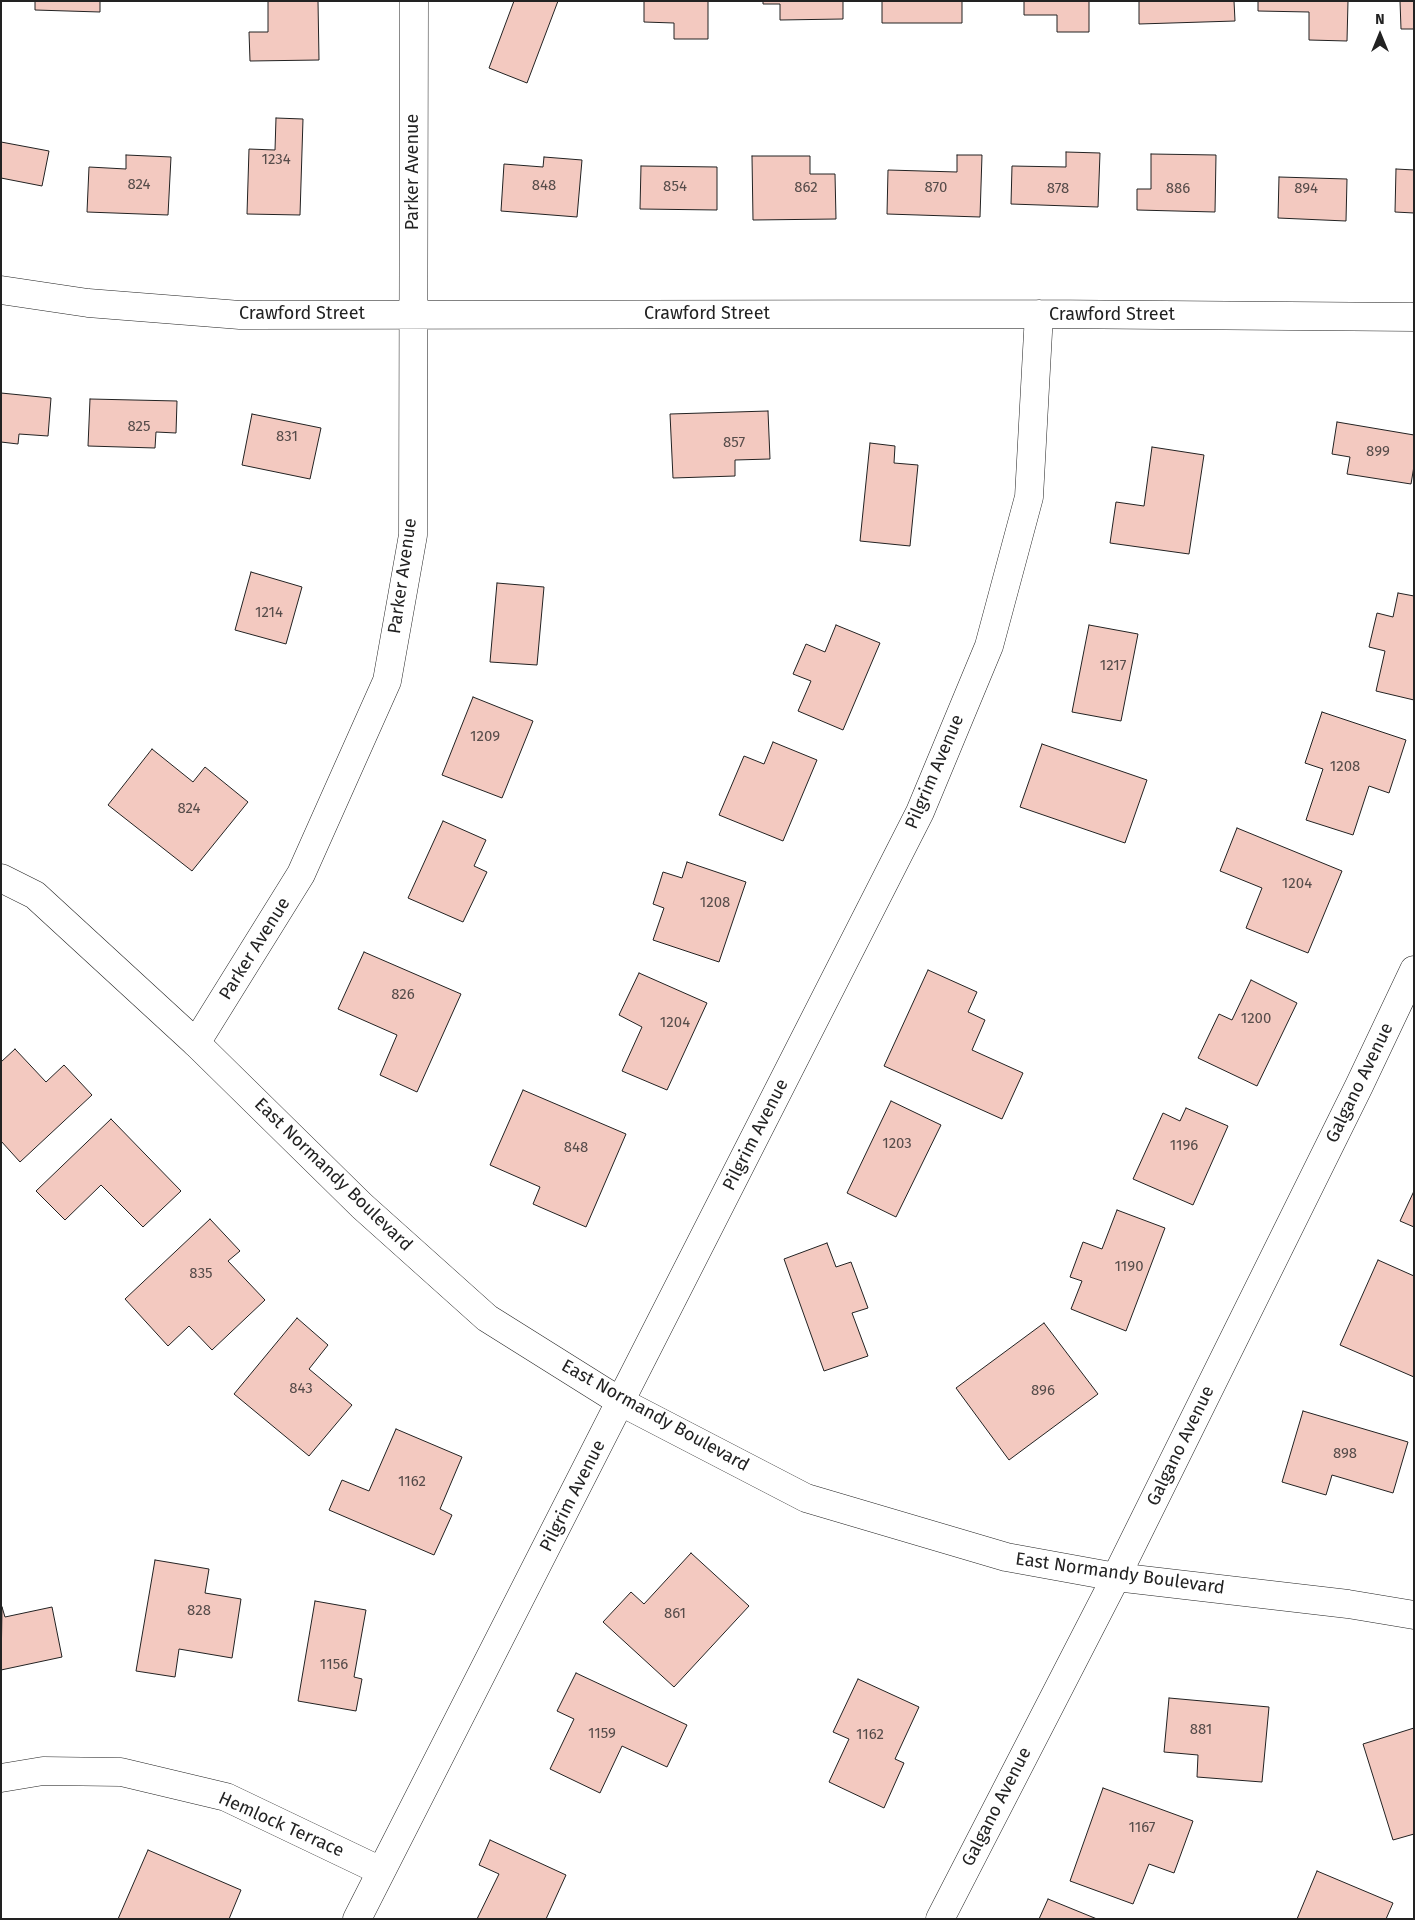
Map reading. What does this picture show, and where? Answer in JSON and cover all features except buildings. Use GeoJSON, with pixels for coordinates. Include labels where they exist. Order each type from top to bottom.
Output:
{"type":"FeatureCollection","features":[{"type":"Feature","properties":{"kind":"street","name":"Parker Avenue"},"geometry":{"type":"LineString","coordinates":[[196,1042],[301,874],[387,681],[413,535],[414,1]]}},
{"type":"Feature","properties":{"kind":"street","name":"Crawford Street"},"geometry":{"type":"LineString","coordinates":[[1,290],[88,303],[240,315],[1039,314],[1414,317]]}},
{"type":"Feature","properties":{"kind":"street","name":"Pilgrim Avenue"},"geometry":{"type":"LineString","coordinates":[[357,1919],[920,812],[989,646],[1029,497],[1039,314]]}},
{"type":"Feature","properties":{"kind":"street","name":"East Normandy Boulevard"},"geometry":{"type":"LineString","coordinates":[[1,878],[35,895],[196,1042],[362,1206],[487,1318],[621,1402],[806,1498],[1006,1557],[1116,1577],[1348,1604],[1414,1615]]}},
{"type":"Feature","properties":{"kind":"street","name":"Galgano Avenue"},"geometry":{"type":"LineString","coordinates":[[940,1919],[1116,1577],[1359,1086],[1414,970]]}},
{"type":"Feature","properties":{"kind":"street","name":"Hemlock Terrace"},"geometry":{"type":"LineString","coordinates":[[1,1778],[43,1771],[121,1772],[226,1797],[381,1872]]}}]}
